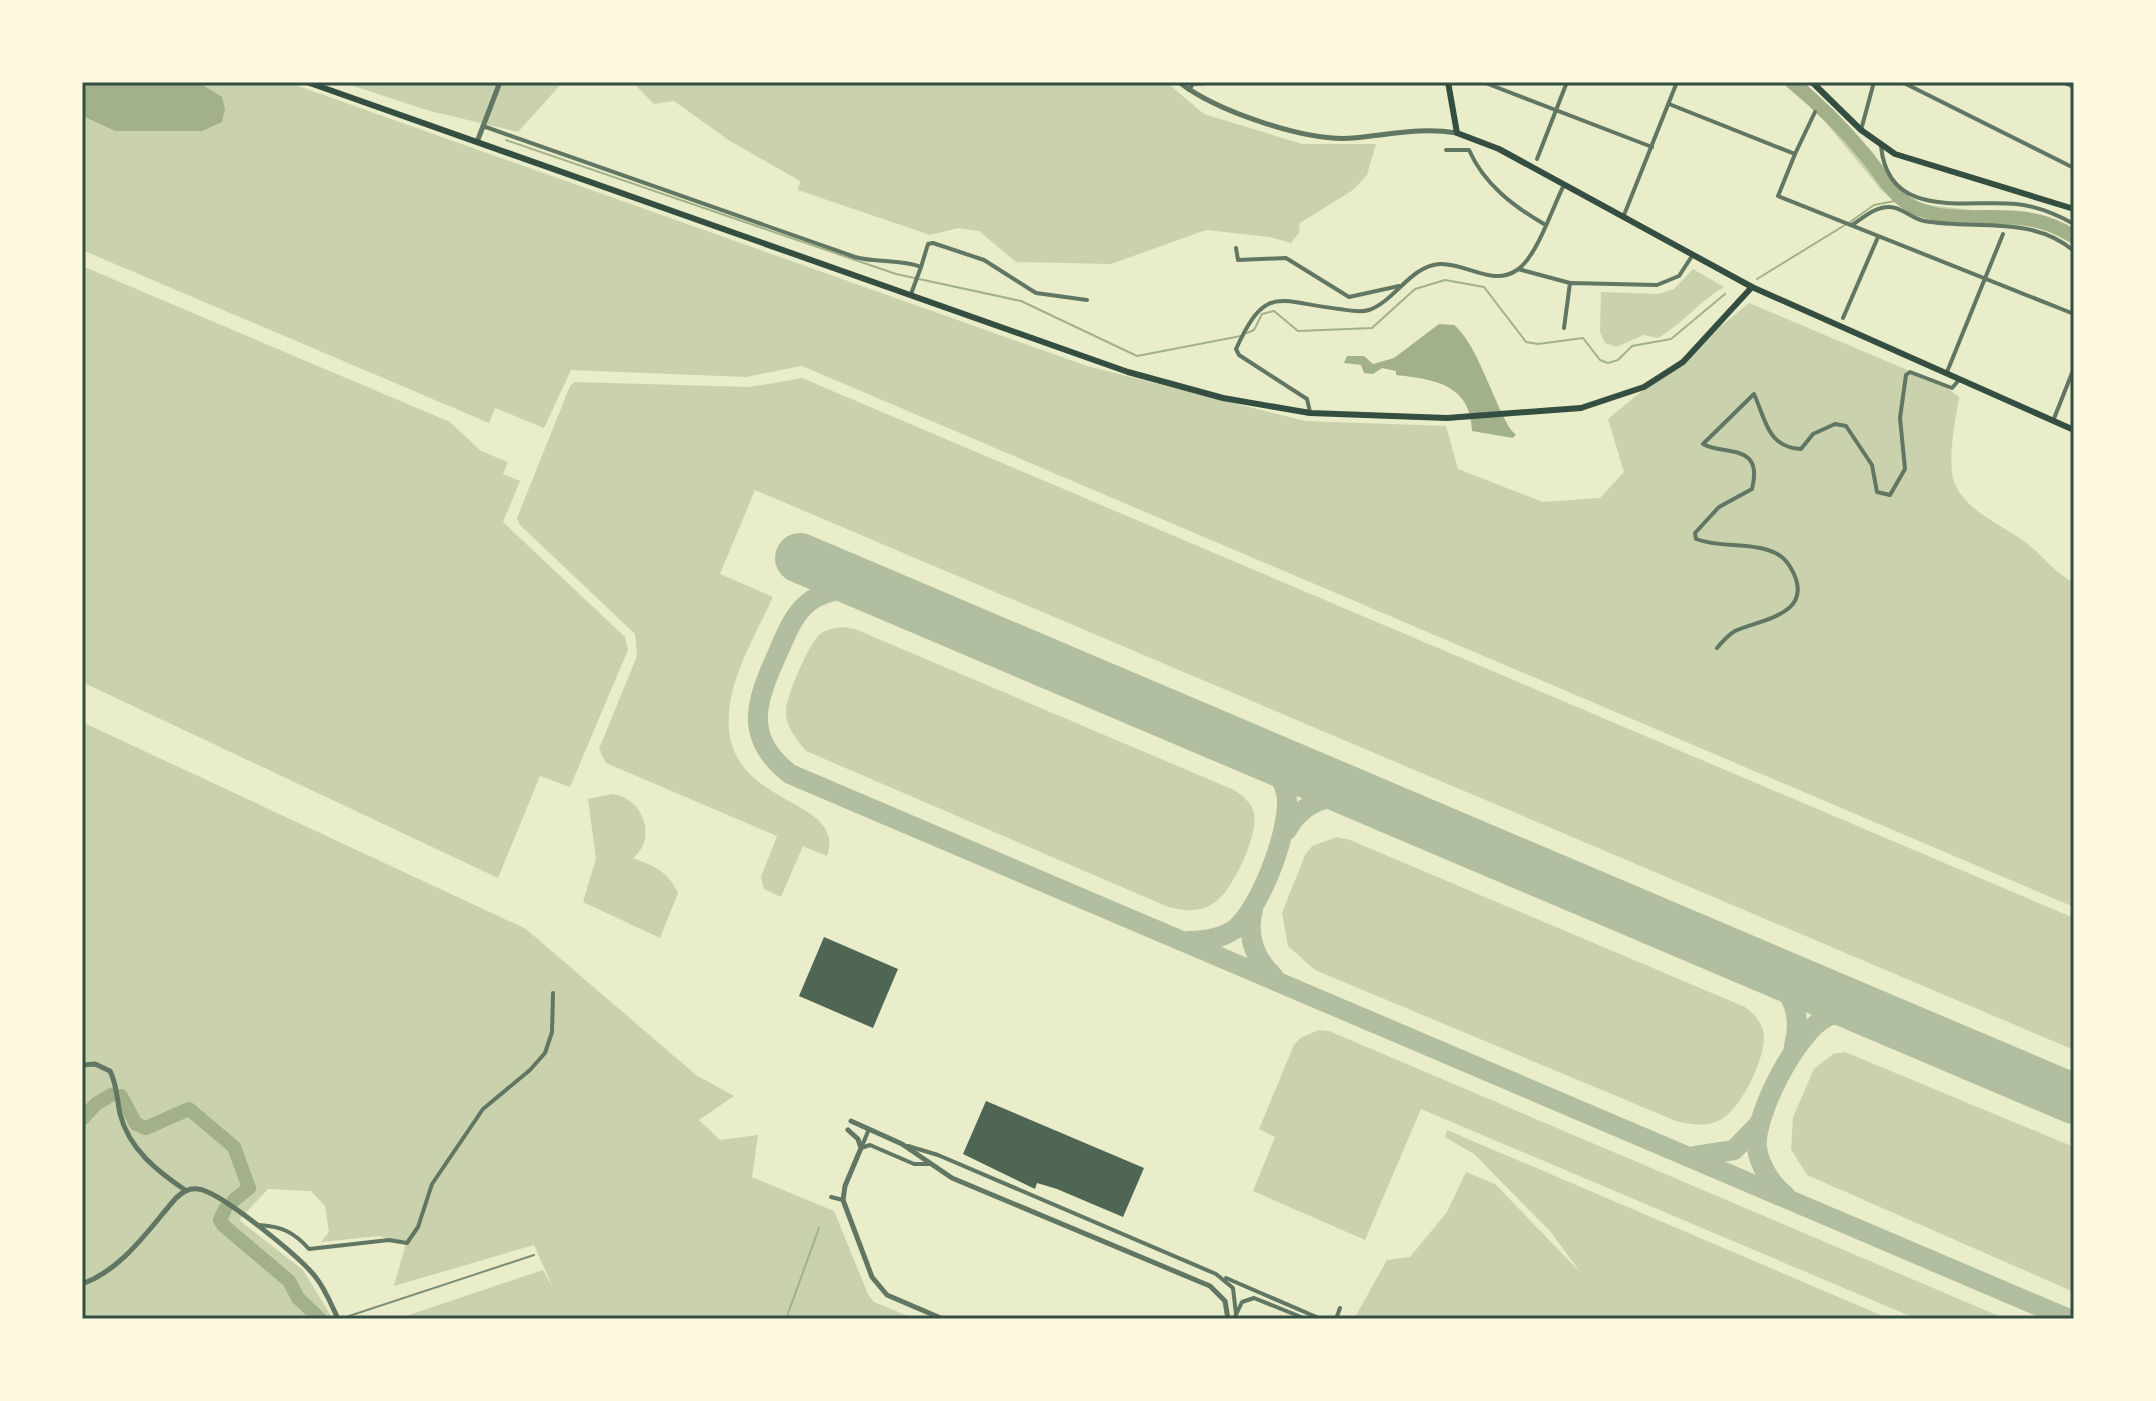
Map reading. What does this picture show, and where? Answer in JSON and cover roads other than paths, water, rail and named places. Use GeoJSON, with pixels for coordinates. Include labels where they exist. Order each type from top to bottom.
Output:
{"type":"FeatureCollection","features":[{"type":"Feature","properties":{"kind":"main road"},"geometry":{"type":"LineString","coordinates":[[307,82],[1128,372],[1223,398],[1310,413],[1460,417],[1581,408],[1644,387],[1683,362],[1752,287]]}},
{"type":"Feature","properties":{"kind":"main road"},"geometry":{"type":"LineString","coordinates":[[1448,82],[1457,133],[1477,138],[1752,287],[2074,430]]}},
{"type":"Feature","properties":{"kind":"main road"},"geometry":{"type":"LineString","coordinates":[[1812,82],[1881,146],[1913,161],[2074,209]]}},
{"type":"Feature","properties":{"kind":"street"},"geometry":{"type":"LineString","coordinates":[[477,142],[500,82]]}},
{"type":"Feature","properties":{"kind":"street"},"geometry":{"type":"LineString","coordinates":[[1179,82],[1220,106],[1312,136],[1354,138],[1410,129],[1457,133]]}},
{"type":"Feature","properties":{"kind":"street"},"geometry":{"type":"LineString","coordinates":[[1189,90],[1193,84],[1222,82]]}},
{"type":"Feature","properties":{"kind":"street"},"geometry":{"type":"LineString","coordinates":[[1483,82],[1652,147]]}},
{"type":"Feature","properties":{"kind":"street"},"geometry":{"type":"LineString","coordinates":[[1537,159],[1567,82]]}},
{"type":"Feature","properties":{"kind":"street"},"geometry":{"type":"LineString","coordinates":[[1623,218],[1677,82]]}},
{"type":"Feature","properties":{"kind":"street"},"geometry":{"type":"LineString","coordinates":[[1861,130],[1874,82]]}},
{"type":"Feature","properties":{"kind":"street"},"geometry":{"type":"LineString","coordinates":[[1902,82],[2074,168]]}},
{"type":"Feature","properties":{"kind":"street"},"geometry":{"type":"LineString","coordinates":[[2062,82],[2074,87]]}},
{"type":"Feature","properties":{"kind":"street"},"geometry":{"type":"LineString","coordinates":[[1669,104],[1795,154]]}},
{"type":"Feature","properties":{"kind":"street"},"geometry":{"type":"LineString","coordinates":[[1815,112],[1778,196],[2074,314]]}},
{"type":"Feature","properties":{"kind":"street"},"geometry":{"type":"LineString","coordinates":[[483,126],[855,257],[875,263],[911,263],[921,267]]}},
{"type":"Feature","properties":{"kind":"street"},"geometry":{"type":"LineString","coordinates":[[1881,146],[1882,156],[1894,181],[1917,199],[1945,205],[2014,204],[2059,216],[2074,224]]}},
{"type":"Feature","properties":{"kind":"street"},"geometry":{"type":"LineString","coordinates":[[1446,150],[1469,150],[1476,165],[1504,198],[1544,224]]}},
{"type":"Feature","properties":{"kind":"street"},"geometry":{"type":"LineString","coordinates":[[1310,413],[1307,399],[1239,355],[1236,349],[1248,324],[1265,304],[1279,299],[1364,312],[1381,305],[1401,286],[1436,264],[1452,264],[1495,277],[1518,269],[1536,248],[1544,224],[1564,185]]}},
{"type":"Feature","properties":{"kind":"street"},"geometry":{"type":"LineString","coordinates":[[1850,226],[1877,209],[1893,206],[1921,220],[2030,229],[2054,236],[2074,251]]}},
{"type":"Feature","properties":{"kind":"street"},"geometry":{"type":"LineString","coordinates":[[1946,374],[2003,234]]}},
{"type":"Feature","properties":{"kind":"street"},"geometry":{"type":"LineString","coordinates":[[1843,318],[1878,237]]}},
{"type":"Feature","properties":{"kind":"street"},"geometry":{"type":"LineString","coordinates":[[910,295],[928,244],[933,243],[984,260],[1036,293],[1087,300]]}},
{"type":"Feature","properties":{"kind":"street"},"geometry":{"type":"LineString","coordinates":[[1236,248],[1238,260],[1286,258],[1349,297],[1401,286]]}},
{"type":"Feature","properties":{"kind":"street"},"geometry":{"type":"LineString","coordinates":[[1518,269],[1570,283],[1657,285],[1679,276],[1692,256]]}},
{"type":"Feature","properties":{"kind":"street"},"geometry":{"type":"LineString","coordinates":[[1564,328],[1570,283]]}},
{"type":"Feature","properties":{"kind":"street"},"geometry":{"type":"LineString","coordinates":[[2053,421],[2074,368]]}},
{"type":"Feature","properties":{"kind":"street"},"geometry":{"type":"LineString","coordinates":[[1717,648],[1731,632],[1793,607],[1798,597],[1797,581],[1782,556],[1765,549],[1716,547],[1696,539],[1695,533],[1719,507],[1752,489],[1755,476],[1754,467],[1740,452],[1703,444],[1754,394],[1769,435],[1779,445],[1801,449],[1813,434],[1835,424],[1846,426],[1872,465],[1877,492],[1890,495],[1905,469],[1900,418],[1906,375],[1910,372],[1952,388],[1959,380]]}},
{"type":"Feature","properties":{"kind":"street"},"geometry":{"type":"LineString","coordinates":[[256,1225],[275,1226],[296,1234],[309,1249],[389,1240],[407,1243],[418,1227],[432,1184],[483,1109],[530,1070],[545,1053],[552,1032],[553,993]]}},
{"type":"Feature","properties":{"kind":"street"},"geometry":{"type":"LineString","coordinates":[[82,1065],[95,1064],[110,1071],[129,1135],[150,1164],[185,1190],[208,1191],[256,1225],[315,1276],[338,1319]]}},
{"type":"Feature","properties":{"kind":"street"},"geometry":{"type":"LineString","coordinates":[[851,1121],[902,1144],[938,1155],[1321,1319]]}},
{"type":"Feature","properties":{"kind":"street"},"geometry":{"type":"LineString","coordinates":[[869,1129],[845,1186],[843,1200],[872,1277],[881,1290],[943,1319]]}},
{"type":"Feature","properties":{"kind":"street"},"geometry":{"type":"LineString","coordinates":[[848,1130],[858,1139],[861,1148]]}},
{"type":"Feature","properties":{"kind":"street"},"geometry":{"type":"LineString","coordinates":[[902,1144],[952,1178],[1210,1286],[1225,1301],[1228,1319]]}},
{"type":"Feature","properties":{"kind":"street"},"geometry":{"type":"LineString","coordinates":[[861,1148],[870,1145],[914,1164],[931,1164]]}},
{"type":"Feature","properties":{"kind":"street"},"geometry":{"type":"LineString","coordinates":[[82,1284],[99,1278],[122,1260],[185,1190]]}},
{"type":"Feature","properties":{"kind":"street"},"geometry":{"type":"LineString","coordinates":[[831,1197],[843,1200]]}},
{"type":"Feature","properties":{"kind":"street"},"geometry":{"type":"LineString","coordinates":[[1216,1274],[1233,1288],[1235,1317]]}},
{"type":"Feature","properties":{"kind":"street"},"geometry":{"type":"LineString","coordinates":[[1235,1317],[1242,1302],[1254,1298],[1306,1319]]}},
{"type":"Feature","properties":{"kind":"street"},"geometry":{"type":"LineString","coordinates":[[1336,1319],[1340,1308]]}},
{"type":"Feature","properties":{"kind":"waterway"},"geometry":{"type":"LineString","coordinates":[[1792,82],[1841,127],[1895,193],[1910,205],[1956,217],[2034,220],[2074,237]]}},
{"type":"Feature","properties":{"kind":"waterway"},"geometry":{"type":"LineString","coordinates":[[506,140],[896,274],[1021,301],[1137,356],[1241,336]]}},
{"type":"Feature","properties":{"kind":"waterway"},"geometry":{"type":"LineString","coordinates":[[1850,222],[1874,205],[1900,200]]}},
{"type":"Feature","properties":{"kind":"waterway"},"geometry":{"type":"LineString","coordinates":[[1757,279],[1845,225]]}},
{"type":"Feature","properties":{"kind":"waterway"},"geometry":{"type":"LineString","coordinates":[[1247,333],[1254,330],[1262,314],[1274,311],[1298,331],[1372,328],[1415,289],[1445,280],[1484,287],[1526,342],[1538,344],[1583,338],[1600,360],[1608,363],[1618,360],[1632,346],[1671,339],[1725,294]]}},
{"type":"Feature","properties":{"kind":"waterway"},"geometry":{"type":"LineString","coordinates":[[82,1119],[96,1104],[111,1095]]}},
{"type":"Feature","properties":{"kind":"waterway"},"geometry":{"type":"LineString","coordinates":[[121,1096],[136,1124],[146,1128],[189,1109],[234,1147],[249,1188],[234,1200]]}},
{"type":"Feature","properties":{"kind":"waterway"},"geometry":{"type":"LineString","coordinates":[[225,1209],[220,1220],[224,1226],[289,1281],[298,1298],[320,1319]]}},
{"type":"Feature","properties":{"kind":"waterway"},"geometry":{"type":"LineString","coordinates":[[786,1319],[819,1228]]}},
{"type":"Feature","properties":{"kind":"railway"},"geometry":{"type":"LineString","coordinates":[[340,1319],[534,1255]]}}]}
